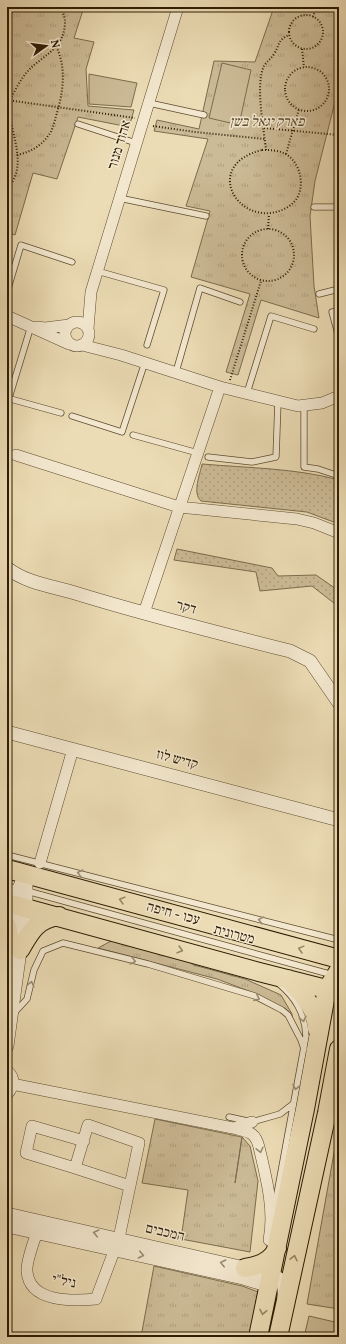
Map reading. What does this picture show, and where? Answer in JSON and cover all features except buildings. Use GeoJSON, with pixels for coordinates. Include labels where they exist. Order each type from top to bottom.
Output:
{"type":"FeatureCollection","features":[{"type":"Feature","properties":{"kind":"highway","name":"עכו - חיפה"},"geometry":{"type":"LineString","coordinates":[[11,863],[18,894],[59,916],[259,972],[288,978],[336,977]]}},
{"type":"Feature","properties":{"kind":"highway","name":"עכו - חיפה"},"geometry":{"type":"LineString","coordinates":[[18,894],[336,977]]}},
{"type":"Feature","properties":{"kind":"highway"},"geometry":{"type":"LineString","coordinates":[[12,939],[28,937],[40,922],[59,916]]}},
{"type":"Feature","properties":{"kind":"highway"},"geometry":{"type":"LineString","coordinates":[[311,1047],[336,977]]}},
{"type":"Feature","properties":{"kind":"highway"},"geometry":{"type":"LineString","coordinates":[[258,1337],[260,1274],[277,1248],[311,1047],[317,1023],[313,1010],[303,993],[288,978]]}},
{"type":"Feature","properties":{"kind":"highway"},"geometry":{"type":"LineString","coordinates":[[278,1337],[339,1049]]}},
{"type":"Feature","properties":{"kind":"street","name":"אהוד מנור"},"geometry":{"type":"LineString","coordinates":[[70,324],[77,316],[90,292],[178,7]]}},
{"type":"Feature","properties":{"kind":"street","name":"אהוד מנור"},"geometry":{"type":"LineString","coordinates":[[89,331],[90,292]]}},
{"type":"Feature","properties":{"kind":"street"},"geometry":{"type":"LineString","coordinates":[[7,316],[74,346],[82,346],[121,355],[224,388],[298,406],[322,403],[339,396]]}},
{"type":"Feature","properties":{"kind":"street"},"geometry":{"type":"LineString","coordinates":[[31,326],[45,328],[77,322],[81,323],[108,348],[121,355]]}},
{"type":"Feature","properties":{"kind":"street"},"geometry":{"type":"LineString","coordinates":[[70,324],[65,333],[67,341],[70,344]]}},
{"type":"Feature","properties":{"kind":"street"},"geometry":{"type":"LineString","coordinates":[[82,346],[87,341],[89,331]]}},
{"type":"Feature","properties":{"kind":"street"},"geometry":{"type":"LineString","coordinates":[[144,613],[179,507],[203,455],[224,388]]}},
{"type":"Feature","properties":{"kind":"street"},"geometry":{"type":"LineString","coordinates":[[16,455],[179,507],[297,519],[314,523],[339,533]]}},
{"type":"Feature","properties":{"kind":"street","name":"דקר"},"geometry":{"type":"LineString","coordinates":[[7,568],[16,575],[37,582],[144,613],[290,651],[310,661],[339,703]]}},
{"type":"Feature","properties":{"kind":"street","name":"קדיש לוז"},"geometry":{"type":"LineString","coordinates":[[7,732],[339,820]]}},
{"type":"Feature","properties":{"kind":"street"},"geometry":{"type":"LineString","coordinates":[[40,863],[73,749]]}},
{"type":"Feature","properties":{"kind":"street"},"geometry":{"type":"LineString","coordinates":[[7,965],[18,894]]}},
{"type":"Feature","properties":{"kind":"street"},"geometry":{"type":"LineString","coordinates":[[7,1046],[10,1016],[12,939]]}},
{"type":"Feature","properties":{"kind":"street"},"geometry":{"type":"LineString","coordinates":[[7,1072],[11,1076],[10,1089],[233,1128],[252,1133],[257,1140],[270,1203],[271,1228],[260,1274]]}},
{"type":"Feature","properties":{"kind":"street"},"geometry":{"type":"LineString","coordinates":[[233,1128],[252,1122]]}},
{"type":"Feature","properties":{"kind":"street"},"geometry":{"type":"LineString","coordinates":[[75,1168],[88,1125],[139,1143],[117,1244]]}},
{"type":"Feature","properties":{"kind":"street"},"geometry":{"type":"LineString","coordinates":[[84,1141],[32,1126],[24,1143],[26,1153],[130,1186]]}},
{"type":"Feature","properties":{"kind":"street","name":"המכבים"},"geometry":{"type":"LineString","coordinates":[[7,1214],[263,1284],[260,1274]]}},
{"type":"Feature","properties":{"kind":"street","name":"המכבים"},"geometry":{"type":"LineString","coordinates":[[7,1226],[117,1244],[279,1278],[284,1287],[282,1313]]}},
{"type":"Feature","properties":{"kind":"street","name":"ניל\"י"},"geometry":{"type":"LineString","coordinates":[[37,1232],[27,1270],[30,1284],[42,1294],[59,1300],[74,1301],[96,1299],[117,1244]]}},
{"type":"Feature","properties":{"kind":"lane"},"geometry":{"type":"LineString","coordinates":[[261,7],[269,7]]}},
{"type":"Feature","properties":{"kind":"lane"},"geometry":{"type":"LineString","coordinates":[[149,103],[204,115]]}},
{"type":"Feature","properties":{"kind":"lane"},"geometry":{"type":"LineString","coordinates":[[78,124],[136,143]]}},
{"type":"Feature","properties":{"kind":"lane"},"geometry":{"type":"LineString","coordinates":[[119,198],[206,216]]}},
{"type":"Feature","properties":{"kind":"lane"},"geometry":{"type":"LineString","coordinates":[[314,208],[339,207]]}},
{"type":"Feature","properties":{"kind":"lane"},"geometry":{"type":"LineString","coordinates":[[7,292],[21,245],[72,262]]}},
{"type":"Feature","properties":{"kind":"lane"},"geometry":{"type":"LineString","coordinates":[[97,271],[164,290],[147,345]]}},
{"type":"Feature","properties":{"kind":"lane"},"geometry":{"type":"LineString","coordinates":[[176,372],[200,288],[240,302]]}},
{"type":"Feature","properties":{"kind":"lane"},"geometry":{"type":"LineString","coordinates":[[319,294],[339,289]]}},
{"type":"Feature","properties":{"kind":"lane"},"geometry":{"type":"LineString","coordinates":[[339,311],[332,312],[339,338]]}},
{"type":"Feature","properties":{"kind":"lane"},"geometry":{"type":"LineString","coordinates":[[247,393],[271,316],[314,329]]}},
{"type":"Feature","properties":{"kind":"lane"},"geometry":{"type":"LineString","coordinates":[[31,326],[8,398],[61,413]]}},
{"type":"Feature","properties":{"kind":"lane"},"geometry":{"type":"LineString","coordinates":[[72,416],[122,432],[145,362]]}},
{"type":"Feature","properties":{"kind":"lane"},"geometry":{"type":"LineString","coordinates":[[133,435],[203,455],[252,462],[276,457],[278,401]]}},
{"type":"Feature","properties":{"kind":"lane"},"geometry":{"type":"LineString","coordinates":[[304,405],[304,466],[339,476]]}},
{"type":"Feature","properties":{"kind":"lane"},"geometry":{"type":"LineString","coordinates":[[7,855],[11,863]]}},
{"type":"Feature","properties":{"kind":"lane"},"geometry":{"type":"LineString","coordinates":[[7,858],[11,863]]}},
{"type":"Feature","properties":{"kind":"lane"},"geometry":{"type":"LineString","coordinates":[[11,863],[40,863],[339,940]]}},
{"type":"Feature","properties":{"kind":"lane"},"geometry":{"type":"LineString","coordinates":[[10,1016],[27,999],[34,970],[43,951],[63,943],[148,964],[255,996],[282,1010],[288,1015],[302,1040],[311,1047]]}},
{"type":"Feature","properties":{"kind":"lane"},"geometry":{"type":"LineString","coordinates":[[259,972],[278,983],[287,991],[297,1004],[305,1025],[306,1036],[311,1047],[293,1104],[271,1228]]}},
{"type":"Feature","properties":{"kind":"lane"},"geometry":{"type":"LineString","coordinates":[[229,1118],[252,1122],[280,1114],[293,1104]]}},
{"type":"Feature","properties":{"kind":"path"},"geometry":{"type":"LineString","coordinates":[[7,16],[20,7]]}},
{"type":"Feature","properties":{"kind":"path"},"geometry":{"type":"LineString","coordinates":[[7,189],[17,175],[18,163],[9,113],[11,101],[26,73],[39,60],[51,52],[60,42],[65,31],[65,19],[58,7]]}},
{"type":"Feature","properties":{"kind":"path"},"geometry":{"type":"LineString","coordinates":[[313,16],[316,7]]}},
{"type":"Feature","properties":{"kind":"path"},"geometry":{"type":"LineString","coordinates":[[304,15],[313,16],[322,26],[322,38],[316,47],[302,49],[294,45],[288,30],[294,20],[304,15]]}},
{"type":"Feature","properties":{"kind":"path"},"geometry":{"type":"LineString","coordinates":[[266,150],[260,88],[262,71],[274,54],[282,38],[289,35]]}},
{"type":"Feature","properties":{"kind":"path"},"geometry":{"type":"LineString","coordinates":[[17,155],[27,153],[37,147],[52,131],[63,85],[61,55],[56,46]]}},
{"type":"Feature","properties":{"kind":"path"},"geometry":{"type":"LineString","coordinates":[[302,49],[304,67]]}},
{"type":"Feature","properties":{"kind":"path"},"geometry":{"type":"LineString","coordinates":[[304,67],[315,68],[322,71],[329,83],[330,91],[328,98],[323,105],[317,109],[309,111],[294,108],[289,102],[285,88],[286,81],[290,75],[295,70],[304,67]]}},
{"type":"Feature","properties":{"kind":"path"},"geometry":{"type":"LineString","coordinates":[[7,100],[202,133],[265,139]]}},
{"type":"Feature","properties":{"kind":"path"},"geometry":{"type":"LineString","coordinates":[[286,154],[299,109]]}},
{"type":"Feature","properties":{"kind":"path"},"geometry":{"type":"LineString","coordinates":[[264,128],[339,135]]}},
{"type":"Feature","properties":{"kind":"path"},"geometry":{"type":"LineString","coordinates":[[277,150],[286,154],[293,161],[299,171],[301,187],[298,196],[287,208],[269,214],[250,210],[241,204],[234,196],[230,186],[230,176],[233,166],[249,153],[277,150]]}},
{"type":"Feature","properties":{"kind":"path"},"geometry":{"type":"LineString","coordinates":[[268,229],[269,214]]}},
{"type":"Feature","properties":{"kind":"path"},"geometry":{"type":"LineString","coordinates":[[268,229],[277,230],[287,238],[293,250],[294,258],[291,267],[286,274],[274,280],[261,280],[251,274],[243,264],[243,247],[246,240],[252,234],[260,230],[268,229]]}},
{"type":"Feature","properties":{"kind":"path"},"geometry":{"type":"LineString","coordinates":[[224,388],[261,280]]}},
{"type":"Feature","properties":{"kind":"green space"},"geometry":{"type":"Polygon","coordinates":[[[7,7],[84,7],[74,38],[94,42],[86,69],[88,106],[134,110],[129,127],[78,117],[57,179],[33,173],[15,235],[7,232],[7,7]]]}},
{"type":"Feature","properties":{"kind":"green space","name":"פארק יגאל בשן"},"geometry":{"type":"Polygon","coordinates":[[[274,7],[339,7],[339,86],[315,181],[310,216],[314,286],[319,318],[261,300],[238,375],[226,372],[250,294],[191,277],[210,211],[186,206],[208,139],[154,131],[157,120],[199,129],[214,61],[255,62],[274,7]]]}},
{"type":"Feature","properties":{"kind":"green space"},"geometry":{"type":"Polygon","coordinates":[[[222,63],[251,70],[239,125],[209,118],[222,63]]]}},
{"type":"Feature","properties":{"kind":"green space"},"geometry":{"type":"Polygon","coordinates":[[[89,74],[137,83],[131,107],[89,104],[89,74]]]}},
{"type":"Feature","properties":{"kind":"green space"},"geometry":{"type":"Polygon","coordinates":[[[202,464],[306,473],[339,480],[339,524],[307,512],[201,501],[198,498],[197,489],[202,464]]]}},
{"type":"Feature","properties":{"kind":"green space"},"geometry":{"type":"Polygon","coordinates":[[[177,549],[272,568],[278,576],[316,575],[339,591],[339,607],[312,586],[260,591],[256,572],[174,560],[177,549]]]}},
{"type":"Feature","properties":{"kind":"green space"},"geometry":{"type":"Polygon","coordinates":[[[113,940],[176,955],[194,965],[245,979],[281,995],[292,1014],[293,1021],[254,993],[217,979],[98,948],[113,940]]]}},
{"type":"Feature","properties":{"kind":"green space"},"geometry":{"type":"Polygon","coordinates":[[[155,1119],[242,1137],[250,1146],[258,1181],[250,1252],[181,1239],[188,1190],[142,1183],[155,1119]]]}},
{"type":"Feature","properties":{"kind":"green space"},"geometry":{"type":"Polygon","coordinates":[[[339,1125],[339,1309],[307,1304],[339,1125]]]}},
{"type":"Feature","properties":{"kind":"green space"},"geometry":{"type":"Polygon","coordinates":[[[154,1266],[242,1286],[261,1293],[253,1337],[141,1337],[154,1266]]]}},
{"type":"Feature","properties":{"kind":"green space"},"geometry":{"type":"Polygon","coordinates":[[[309,1316],[339,1323],[339,1337],[304,1337],[309,1316]]]}}]}
